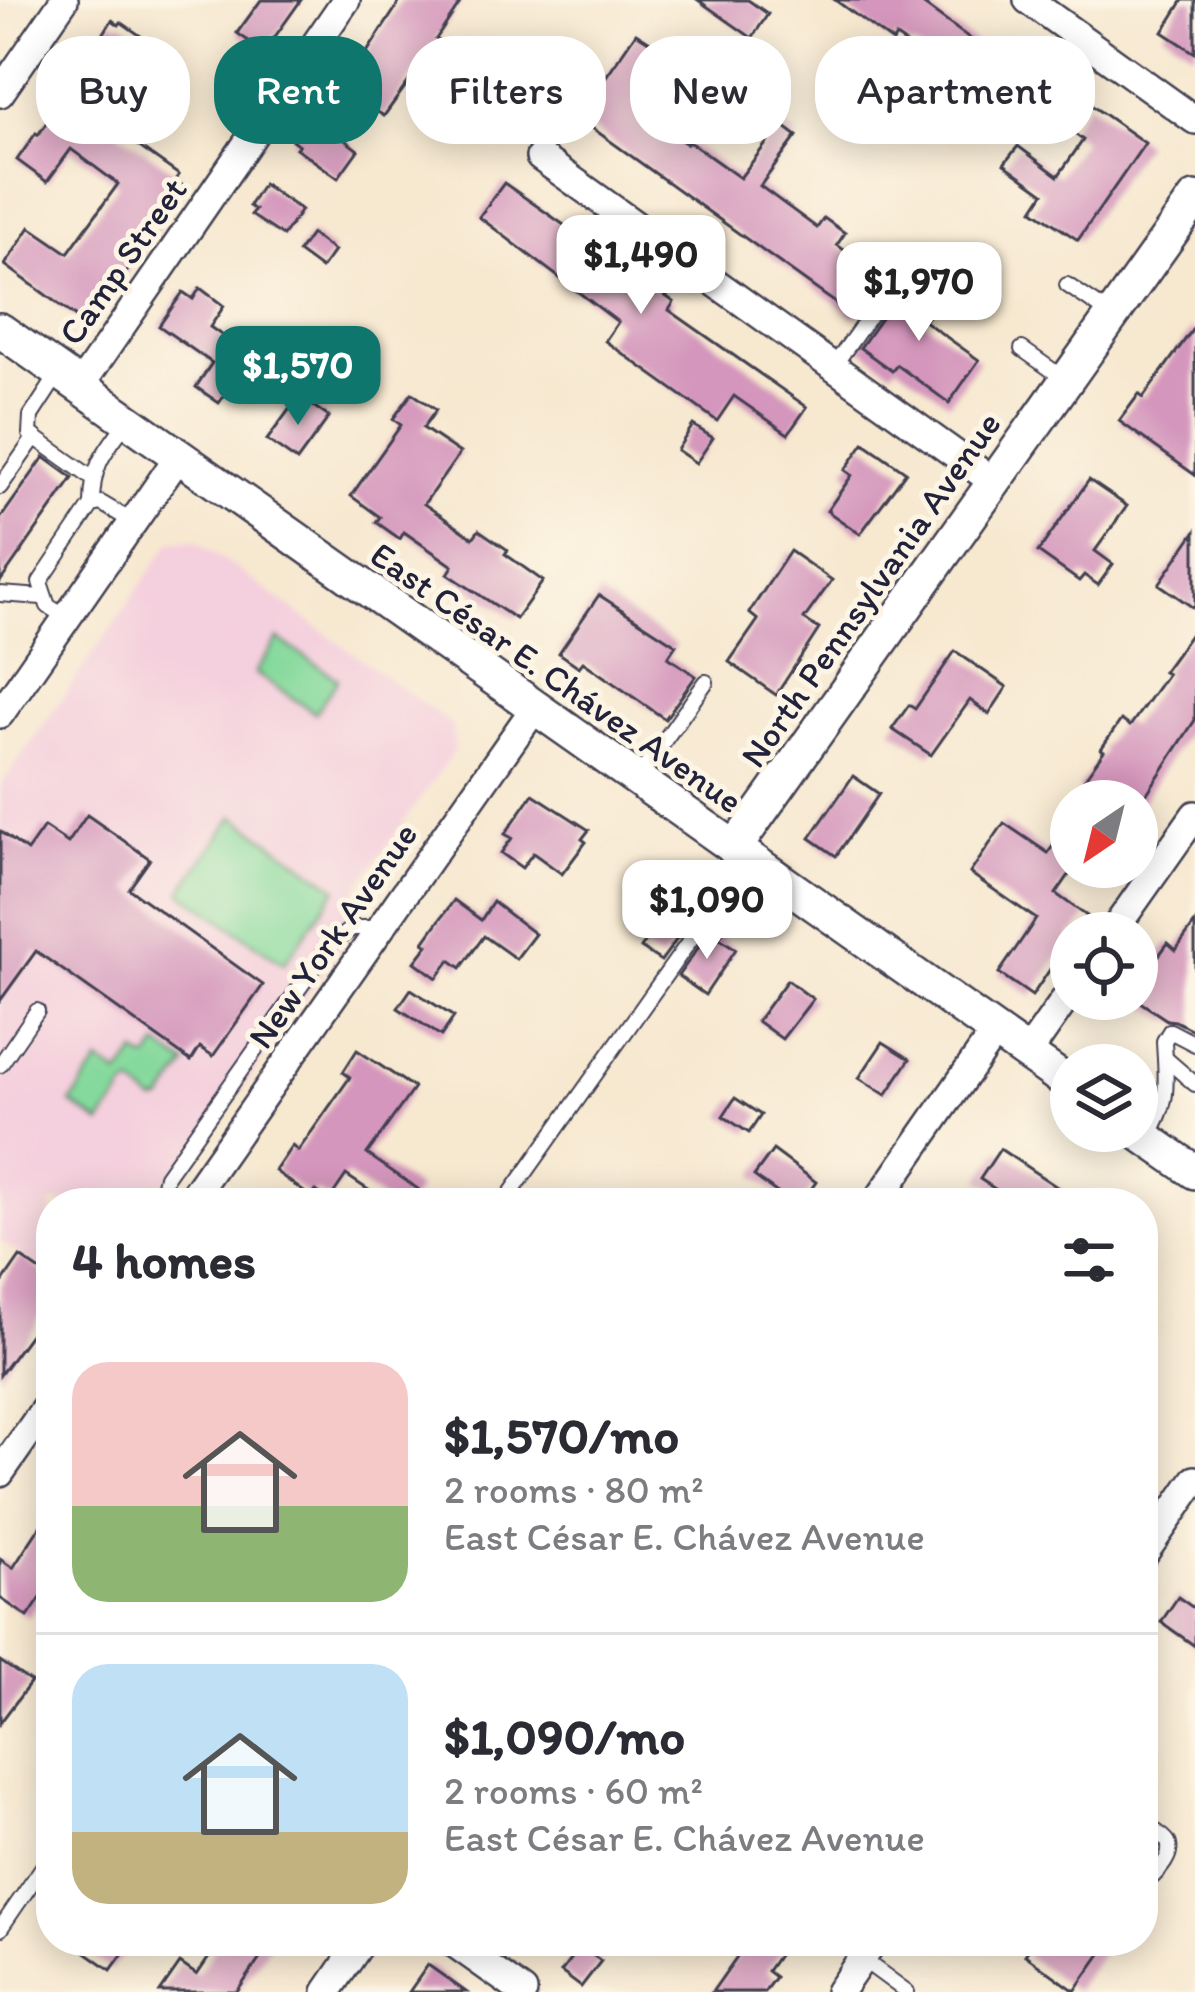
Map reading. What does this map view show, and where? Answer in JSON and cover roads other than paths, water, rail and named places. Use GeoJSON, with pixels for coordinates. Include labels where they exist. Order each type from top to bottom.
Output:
{"type":"FeatureCollection","features":[{"type":"Feature","properties":{"kind":"street"},"geometry":{"type":"LineString","coordinates":[[0,93],[64,0]]}},
{"type":"Feature","properties":{"kind":"street","name":"Camp Street"},"geometry":{"type":"LineString","coordinates":[[70,379],[346,0]]}},
{"type":"Feature","properties":{"kind":"street"},"geometry":{"type":"LineString","coordinates":[[1028,0],[1195,120]]}},
{"type":"Feature","properties":{"kind":"street"},"geometry":{"type":"LineString","coordinates":[[540,158],[994,482]]}},
{"type":"Feature","properties":{"kind":"street","name":"North Pennsylvania Avenue"},"geometry":{"type":"LineString","coordinates":[[741,854],[994,482],[1195,199]]}},
{"type":"Feature","properties":{"kind":"street","name":"East César E. Chávez Avenue"},"geometry":{"type":"LineString","coordinates":[[0,331],[1050,1070]]}},
{"type":"Feature","properties":{"kind":"street"},"geometry":{"type":"LineString","coordinates":[[0,714],[179,456]]}},
{"type":"Feature","properties":{"kind":"street","name":"New York Avenue"},"geometry":{"type":"LineString","coordinates":[[199,1188],[534,709]]}},
{"type":"Feature","properties":{"kind":"street"},"geometry":{"type":"LineString","coordinates":[[1127,912],[1195,815]]}},
{"type":"Feature","properties":{"kind":"street"},"geometry":{"type":"LineString","coordinates":[[1027,1054],[1051,1020]]}},
{"type":"Feature","properties":{"kind":"street"},"geometry":{"type":"LineString","coordinates":[[886,1188],[995,1032]]}},
{"type":"Feature","properties":{"kind":"street"},"geometry":{"type":"LineString","coordinates":[[1158,1146],[1195,1172]]}},
{"type":"Feature","properties":{"kind":"street"},"geometry":{"type":"LineString","coordinates":[[0,1473],[36,1421]]}},
{"type":"Feature","properties":{"kind":"street"},"geometry":{"type":"LineString","coordinates":[[1158,1533],[1195,1480]]}},
{"type":"Feature","properties":{"kind":"street"},"geometry":{"type":"LineString","coordinates":[[327,1992],[352,1956]]}},
{"type":"Feature","properties":{"kind":"street"},"geometry":{"type":"LineString","coordinates":[[473,1956],[524,1992]]}},
{"type":"Feature","properties":{"kind":"street"},"geometry":{"type":"LineString","coordinates":[[839,1992],[864,1956]]}},
{"type":"Feature","properties":{"kind":"lane"},"geometry":{"type":"LineString","coordinates":[[833,368],[904,267],[930,272],[932,288]]}},
{"type":"Feature","properties":{"kind":"lane"},"geometry":{"type":"LineString","coordinates":[[1067,285],[1113,316]]}},
{"type":"Feature","properties":{"kind":"lane"},"geometry":{"type":"LineString","coordinates":[[1022,349],[1066,380]]}},
{"type":"Feature","properties":{"kind":"lane"},"geometry":{"type":"LineString","coordinates":[[70,379],[32,416],[30,434],[92,478]]}},
{"type":"Feature","properties":{"kind":"lane"},"geometry":{"type":"LineString","coordinates":[[67,618],[48,606],[40,582],[92,505],[92,478],[128,420]]}},
{"type":"Feature","properties":{"kind":"lane"},"geometry":{"type":"LineString","coordinates":[[0,487],[35,437]]}},
{"type":"Feature","properties":{"kind":"lane"},"geometry":{"type":"LineString","coordinates":[[92,505],[101,503],[133,522]]}},
{"type":"Feature","properties":{"kind":"lane"},"geometry":{"type":"LineString","coordinates":[[0,594],[43,597]]}},
{"type":"Feature","properties":{"kind":"lane"},"geometry":{"type":"LineString","coordinates":[[635,780],[706,682]]}},
{"type":"Feature","properties":{"kind":"lane"},"geometry":{"type":"LineString","coordinates":[[514,1188],[741,854]]}},
{"type":"Feature","properties":{"kind":"lane"},"geometry":{"type":"LineString","coordinates":[[164,1188],[166,1177],[329,946],[352,928],[381,928]]}},
{"type":"Feature","properties":{"kind":"lane"},"geometry":{"type":"LineString","coordinates":[[0,1065],[37,1011]]}},
{"type":"Feature","properties":{"kind":"lane"},"geometry":{"type":"LineString","coordinates":[[1158,1117],[1166,1093],[1164,1041],[1170,1031],[1195,1044]]}},
{"type":"Feature","properties":{"kind":"lane"},"geometry":{"type":"LineString","coordinates":[[1165,1058],[1195,1084]]}},
{"type":"Feature","properties":{"kind":"lane"},"geometry":{"type":"LineString","coordinates":[[1158,1833],[1170,1848],[1158,1869]]}},
{"type":"Feature","properties":{"kind":"lane"},"geometry":{"type":"LineString","coordinates":[[0,1929],[36,1877]]}},
{"type":"Feature","properties":{"kind":"lane"},"geometry":{"type":"LineString","coordinates":[[874,1956],[907,1992]]}}]}
